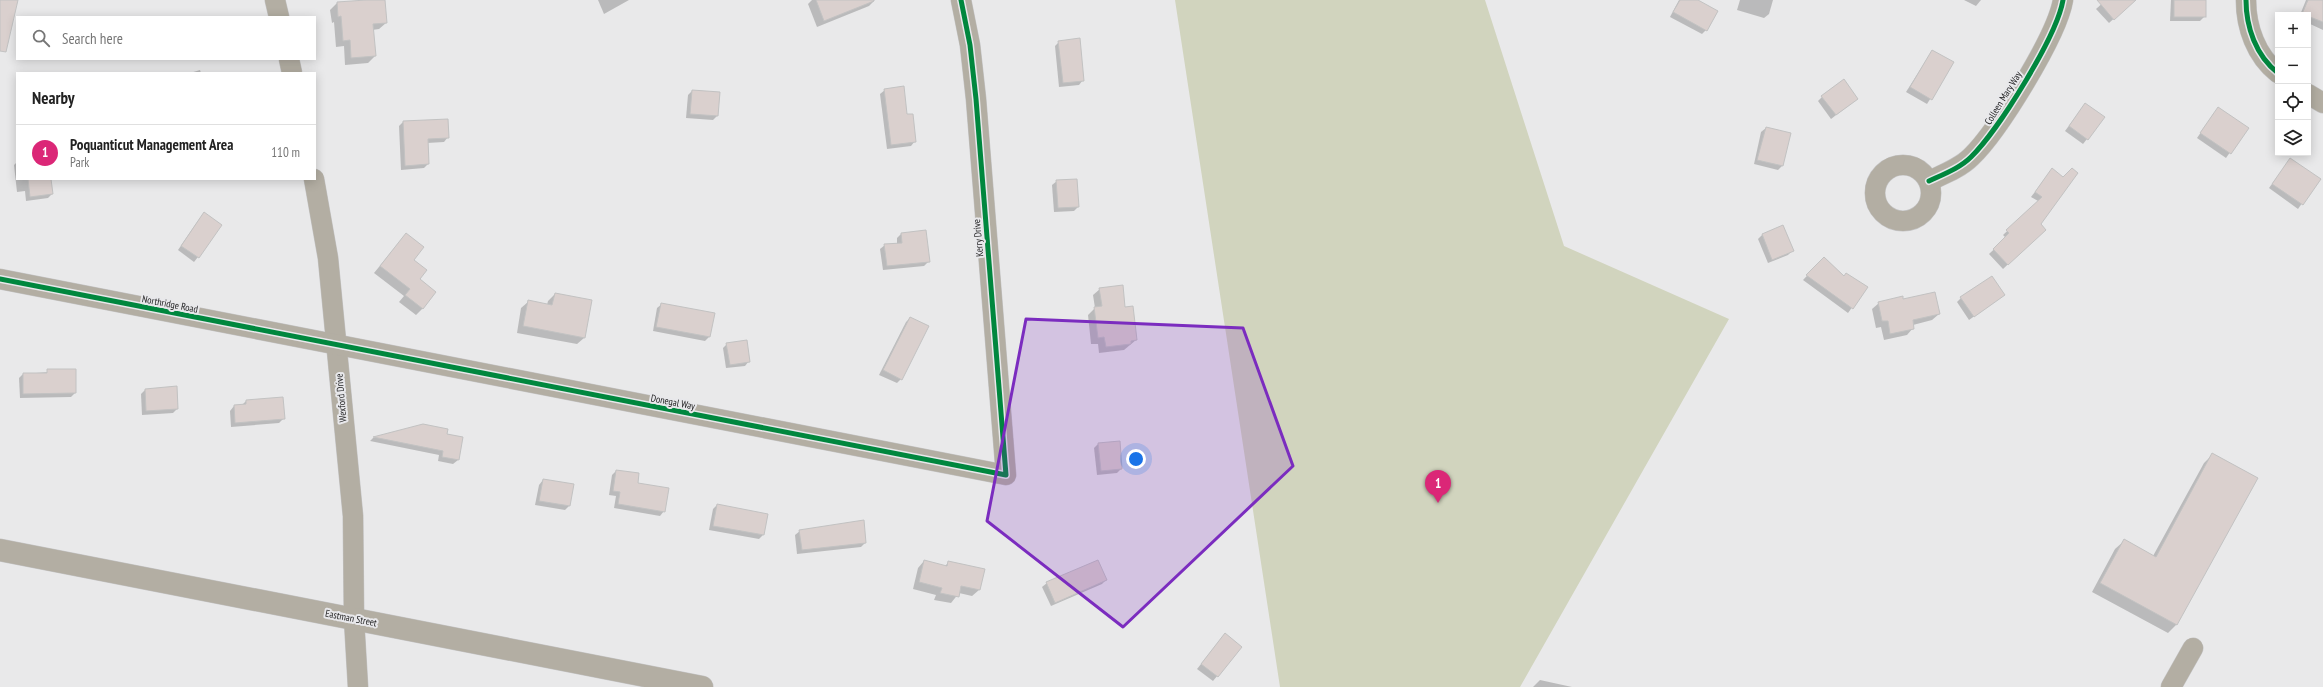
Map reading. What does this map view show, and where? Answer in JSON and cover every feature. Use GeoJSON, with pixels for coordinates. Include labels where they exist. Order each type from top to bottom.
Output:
{"type":"FeatureCollection","features":[{"type":"Feature","properties":{"kind":"main road","name":"Eastman Street"},"geometry":{"type":"LineString","coordinates":[[0,550],[702,687]]}},
{"type":"Feature","properties":{"kind":"street"},"geometry":{"type":"LineString","coordinates":[[275,0],[279,16]]}},
{"type":"Feature","properties":{"kind":"street","name":"Kerry Drive"},"geometry":{"type":"LineString","coordinates":[[961,0],[970,45],[976,98],[1006,475]]}},
{"type":"Feature","properties":{"kind":"street","name":"Colleen Mary Way"},"geometry":{"type":"LineString","coordinates":[[1929,181],[1965,162],[1993,132],[2042,52],[2056,24],[2063,0]]}},
{"type":"Feature","properties":{"kind":"street"},"geometry":{"type":"LineString","coordinates":[[2246,0],[2248,24],[2255,45],[2266,62],[2275,70]]}},
{"type":"Feature","properties":{"kind":"street"},"geometry":{"type":"LineString","coordinates":[[289,60],[292,72]]}},
{"type":"Feature","properties":{"kind":"street"},"geometry":{"type":"LineString","coordinates":[[2311,96],[2323,103]]}},
{"type":"Feature","properties":{"kind":"street","name":"Wexford Drive"},"geometry":{"type":"LineString","coordinates":[[314,180],[328,258],[353,516],[354,619],[358,687]]}},
{"type":"Feature","properties":{"kind":"street","name":"Northridge Road"},"geometry":{"type":"LineString","coordinates":[[0,279],[337,346]]}},
{"type":"Feature","properties":{"kind":"street","name":"Donegal Way"},"geometry":{"type":"LineString","coordinates":[[337,346],[1006,475]]}},
{"type":"Feature","properties":{"kind":"street"},"geometry":{"type":"LineString","coordinates":[[2171,687],[2193,648]]}},
{"type":"Feature","properties":{"kind":"highlighted area"},"geometry":{"type":"Polygon","coordinates":[[[1026,319],[1243,328],[1293,466],[1123,627],[987,521],[1026,319]]]}},
{"type":"Feature","properties":{"kind":"green space"},"geometry":{"type":"Polygon","coordinates":[[[1175,0],[1485,0],[1564,246],[1729,319],[1520,687],[1280,687],[1175,0]]]}},
{"type":"Feature","properties":{"kind":"building"},"geometry":{"type":"Polygon","coordinates":[[[0,0],[18,0],[6,52],[0,51],[0,0]]]}},
{"type":"Feature","properties":{"kind":"building"},"geometry":{"type":"Polygon","coordinates":[[[385,0],[387,23],[373,24],[376,56],[351,58],[350,40],[343,41],[341,16],[338,17],[337,2],[385,0]]]}},
{"type":"Feature","properties":{"kind":"building"},"geometry":{"type":"Polygon","coordinates":[[[816,0],[873,0],[874,1],[824,21],[816,0]]]}},
{"type":"Feature","properties":{"kind":"building"},"geometry":{"type":"Polygon","coordinates":[[[1680,0],[1698,0],[1718,11],[1707,31],[1673,12],[1680,0]]]}},
{"type":"Feature","properties":{"kind":"building"},"geometry":{"type":"Polygon","coordinates":[[[2097,0],[2136,0],[2114,20],[2097,0]]]}},
{"type":"Feature","properties":{"kind":"building"},"geometry":{"type":"Polygon","coordinates":[[[2174,0],[2206,0],[2206,17],[2174,17],[2174,0]]]}},
{"type":"Feature","properties":{"kind":"building"},"geometry":{"type":"Polygon","coordinates":[[[2308,0],[2323,0],[2323,22],[2311,17],[2311,12],[2303,12],[2308,0]]]}},
{"type":"Feature","properties":{"kind":"building"},"geometry":{"type":"Polygon","coordinates":[[[1080,38],[1084,81],[1063,83],[1058,41],[1080,38]]]}},
{"type":"Feature","properties":{"kind":"building"},"geometry":{"type":"Polygon","coordinates":[[[1932,50],[1954,62],[1932,100],[1910,87],[1932,50]]]}},
{"type":"Feature","properties":{"kind":"building"},"geometry":{"type":"Polygon","coordinates":[[[1844,79],[1858,99],[1836,115],[1821,96],[1844,79]]]}},
{"type":"Feature","properties":{"kind":"building"},"geometry":{"type":"Polygon","coordinates":[[[904,86],[907,114],[913,114],[916,142],[891,145],[884,89],[904,86]]]}},
{"type":"Feature","properties":{"kind":"building"},"geometry":{"type":"Polygon","coordinates":[[[692,90],[720,92],[718,116],[690,114],[692,90]]]}},
{"type":"Feature","properties":{"kind":"building"},"geometry":{"type":"Polygon","coordinates":[[[2085,103],[2105,117],[2088,140],[2069,126],[2085,103]]]}},
{"type":"Feature","properties":{"kind":"building"},"geometry":{"type":"Polygon","coordinates":[[[2218,107],[2249,128],[2231,154],[2200,133],[2218,107]]]}},
{"type":"Feature","properties":{"kind":"building"},"geometry":{"type":"Polygon","coordinates":[[[448,119],[449,138],[428,139],[429,164],[405,166],[403,121],[448,119]]]}},
{"type":"Feature","properties":{"kind":"building"},"geometry":{"type":"Polygon","coordinates":[[[1766,127],[1791,133],[1783,166],[1757,160],[1766,127]]]}},
{"type":"Feature","properties":{"kind":"building"},"geometry":{"type":"Polygon","coordinates":[[[2290,158],[2321,179],[2303,205],[2272,184],[2290,158]]]}},
{"type":"Feature","properties":{"kind":"building"},"geometry":{"type":"Polygon","coordinates":[[[2052,168],[2063,177],[2072,168],[2078,173],[2041,224],[2046,230],[2008,265],[1993,249],[2009,233],[2006,230],[2042,197],[2035,192],[2052,168]]]}},
{"type":"Feature","properties":{"kind":"building"},"geometry":{"type":"Polygon","coordinates":[[[1077,179],[1079,207],[1058,208],[1056,180],[1077,179]]]}},
{"type":"Feature","properties":{"kind":"building"},"geometry":{"type":"Polygon","coordinates":[[[28,180],[51,180],[53,194],[30,197],[28,180]]]}},
{"type":"Feature","properties":{"kind":"building"},"geometry":{"type":"Polygon","coordinates":[[[204,212],[222,225],[199,258],[181,246],[204,212]]]}},
{"type":"Feature","properties":{"kind":"building"},"geometry":{"type":"Polygon","coordinates":[[[1783,225],[1794,251],[1772,260],[1762,234],[1783,225]]]}},
{"type":"Feature","properties":{"kind":"building"},"geometry":{"type":"Polygon","coordinates":[[[926,230],[930,262],[887,266],[884,244],[902,243],[901,233],[926,230]]]}},
{"type":"Feature","properties":{"kind":"building"},"geometry":{"type":"Polygon","coordinates":[[[406,233],[424,247],[414,260],[427,270],[420,279],[436,292],[423,309],[405,295],[410,289],[380,266],[406,233]]]}},
{"type":"Feature","properties":{"kind":"building"},"geometry":{"type":"Polygon","coordinates":[[[1824,257],[1844,276],[1846,273],[1868,287],[1853,309],[1806,275],[1824,257]]]}},
{"type":"Feature","properties":{"kind":"building"},"geometry":{"type":"Polygon","coordinates":[[[1992,276],[2005,295],[1974,317],[1960,297],[1992,276]]]}},
{"type":"Feature","properties":{"kind":"building"},"geometry":{"type":"Polygon","coordinates":[[[1123,285],[1125,307],[1133,306],[1137,340],[1131,341],[1131,344],[1106,347],[1104,337],[1098,338],[1094,307],[1102,306],[1099,288],[1123,285]]]}},
{"type":"Feature","properties":{"kind":"building"},"geometry":{"type":"Polygon","coordinates":[[[1935,292],[1940,314],[1913,320],[1914,329],[1890,334],[1888,321],[1882,321],[1878,302],[1903,296],[1903,299],[1935,292]]]}},
{"type":"Feature","properties":{"kind":"building"},"geometry":{"type":"Polygon","coordinates":[[[555,293],[592,300],[585,338],[523,326],[528,300],[552,305],[555,293]]]}},
{"type":"Feature","properties":{"kind":"building"},"geometry":{"type":"Polygon","coordinates":[[[661,303],[715,313],[710,337],[656,327],[661,303]]]}},
{"type":"Feature","properties":{"kind":"building"},"geometry":{"type":"Polygon","coordinates":[[[910,317],[929,326],[902,380],[883,370],[910,317]]]}},
{"type":"Feature","properties":{"kind":"building"},"geometry":{"type":"Polygon","coordinates":[[[747,340],[750,362],[730,365],[726,343],[747,340]]]}},
{"type":"Feature","properties":{"kind":"building"},"geometry":{"type":"Polygon","coordinates":[[[47,369],[76,369],[76,393],[23,394],[23,373],[47,373],[47,369]]]}},
{"type":"Feature","properties":{"kind":"building"},"geometry":{"type":"Polygon","coordinates":[[[177,386],[178,409],[146,411],[145,389],[177,386]]]}},
{"type":"Feature","properties":{"kind":"building"},"geometry":{"type":"Polygon","coordinates":[[[283,397],[285,419],[235,423],[234,405],[246,404],[246,400],[283,397]]]}},
{"type":"Feature","properties":{"kind":"building"},"geometry":{"type":"Polygon","coordinates":[[[423,424],[448,429],[447,434],[463,437],[459,460],[442,457],[443,451],[373,437],[423,424]]]}},
{"type":"Feature","properties":{"kind":"building"},"geometry":{"type":"Polygon","coordinates":[[[1120,441],[1122,469],[1101,471],[1098,443],[1120,441]]]}},
{"type":"Feature","properties":{"kind":"building"},"geometry":{"type":"Polygon","coordinates":[[[2212,453],[2258,478],[2177,625],[2100,583],[2124,539],[2156,557],[2212,453]]]}},
{"type":"Feature","properties":{"kind":"building"},"geometry":{"type":"Polygon","coordinates":[[[616,470],[639,473],[638,483],[669,488],[665,512],[618,504],[620,492],[613,491],[616,470]]]}},
{"type":"Feature","properties":{"kind":"building"},"geometry":{"type":"Polygon","coordinates":[[[543,479],[574,484],[570,506],[539,501],[543,479]]]}},
{"type":"Feature","properties":{"kind":"building"},"geometry":{"type":"Polygon","coordinates":[[[717,504],[768,514],[764,535],[713,526],[717,504]]]}},
{"type":"Feature","properties":{"kind":"building"},"geometry":{"type":"Polygon","coordinates":[[[864,520],[866,543],[802,550],[799,530],[864,520]]]}},
{"type":"Feature","properties":{"kind":"building"},"geometry":{"type":"Polygon","coordinates":[[[924,560],[947,566],[948,561],[985,569],[980,590],[961,586],[959,597],[940,593],[942,588],[919,582],[924,560]]]}},
{"type":"Feature","properties":{"kind":"building"},"geometry":{"type":"Polygon","coordinates":[[[1098,560],[1107,580],[1055,603],[1046,582],[1098,560]]]}},
{"type":"Feature","properties":{"kind":"building"},"geometry":{"type":"Polygon","coordinates":[[[1225,633],[1242,647],[1218,677],[1201,664],[1225,633]]]}},
{"type":"Feature","properties":{"kind":"cycle path"},"geometry":{"type":"LineString","coordinates":[[0,279],[1006,475],[976,99],[970,45],[961,0]]}},
{"type":"Feature","properties":{"kind":"cycle path"},"geometry":{"type":"LineString","coordinates":[[1929,181],[1967,161],[1996,127],[2038,59],[2050,36],[2063,0]]}},
{"type":"Feature","properties":{"kind":"cycle path"},"geometry":{"type":"LineString","coordinates":[[2246,0],[2246,10],[2250,30],[2258,50],[2275,70]]}},
{"type":"Feature","properties":{"kind":"place","name":"Poquanticut Management Area"},"geometry":{"type":"Point","coordinates":[1438,503]}}]}
